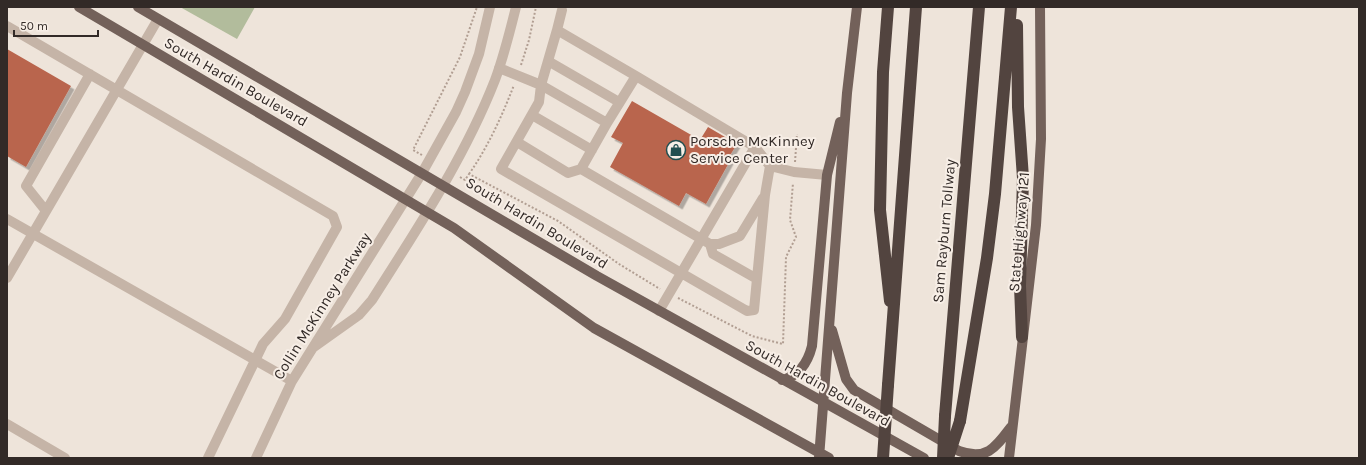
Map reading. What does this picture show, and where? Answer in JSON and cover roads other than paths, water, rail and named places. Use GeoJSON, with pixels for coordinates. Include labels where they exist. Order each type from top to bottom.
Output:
{"type":"FeatureCollection","features":[{"type":"Feature","properties":{"kind":"highway"},"geometry":{"type":"LineString","coordinates":[[888,7],[883,72],[880,210],[893,332]]}},
{"type":"Feature","properties":{"kind":"highway"},"geometry":{"type":"LineString","coordinates":[[883,458],[916,7]]}},
{"type":"Feature","properties":{"kind":"highway","name":"Sam Rayburn Tollway"},"geometry":{"type":"LineString","coordinates":[[943,458],[945,416],[979,7]]}},
{"type":"Feature","properties":{"kind":"highway"},"geometry":{"type":"LineString","coordinates":[[948,458],[960,421],[987,258],[1001,131],[1011,7]]}},
{"type":"Feature","properties":{"kind":"highway"},"geometry":{"type":"LineString","coordinates":[[1016,7],[1018,107],[1023,178],[1020,286],[1022,337]]}},
{"type":"Feature","properties":{"kind":"main road","name":"South Hardin Boulevard"},"geometry":{"type":"LineString","coordinates":[[79,7],[427,212],[480,245],[572,313],[601,332],[819,455],[829,458]]}},
{"type":"Feature","properties":{"kind":"main road","name":"South Hardin Boulevard"},"geometry":{"type":"LineString","coordinates":[[138,7],[659,311],[924,458]]}},
{"type":"Feature","properties":{"kind":"main road"},"geometry":{"type":"LineString","coordinates":[[819,455],[847,93],[857,7]]}},
{"type":"Feature","properties":{"kind":"main road","name":"State Highway 121"},"geometry":{"type":"LineString","coordinates":[[1009,458],[1011,427],[1032,264],[1041,139],[1040,7]]}},
{"type":"Feature","properties":{"kind":"main road"},"geometry":{"type":"LineString","coordinates":[[782,380],[792,377],[802,368],[812,346],[827,175],[847,93]]}},
{"type":"Feature","properties":{"kind":"main road"},"geometry":{"type":"LineString","coordinates":[[830,323],[846,379],[854,390],[865,398],[960,451],[971,454],[990,451],[1001,441],[1011,427]]}},
{"type":"Feature","properties":{"kind":"street","name":"Collin McKinney Parkway"},"geometry":{"type":"LineString","coordinates":[[256,458],[292,381],[422,173],[468,86],[479,54],[490,7]]}},
{"type":"Feature","properties":{"kind":"street"},"geometry":{"type":"LineString","coordinates":[[311,350],[346,326],[368,305],[444,186],[475,125],[499,68],[516,7]]}},
{"type":"Feature","properties":{"kind":"street"},"geometry":{"type":"LineString","coordinates":[[562,10],[541,85],[539,102],[501,169],[747,311],[754,310],[765,195],[770,166]]}},
{"type":"Feature","properties":{"kind":"street"},"geometry":{"type":"LineString","coordinates":[[7,278],[158,19]]}},
{"type":"Feature","properties":{"kind":"street"},"geometry":{"type":"LineString","coordinates":[[7,26],[333,216],[337,227],[330,243],[285,319],[263,344],[208,458]]}},
{"type":"Feature","properties":{"kind":"street"},"geometry":{"type":"LineString","coordinates":[[557,30],[755,147],[770,166],[794,172],[827,175]]}},
{"type":"Feature","properties":{"kind":"street"},"geometry":{"type":"LineString","coordinates":[[548,61],[619,102]]}},
{"type":"Feature","properties":{"kind":"street"},"geometry":{"type":"LineString","coordinates":[[499,68],[541,85],[607,123]]}},
{"type":"Feature","properties":{"kind":"street"},"geometry":{"type":"LineString","coordinates":[[46,211],[26,186],[90,74]]}},
{"type":"Feature","properties":{"kind":"street"},"geometry":{"type":"LineString","coordinates":[[517,142],[568,173],[581,169],[619,102],[636,76]]}},
{"type":"Feature","properties":{"kind":"street"},"geometry":{"type":"LineString","coordinates":[[532,115],[592,150]]}},
{"type":"Feature","properties":{"kind":"street"},"geometry":{"type":"LineString","coordinates":[[659,311],[680,273],[706,242],[755,147]]}},
{"type":"Feature","properties":{"kind":"street"},"geometry":{"type":"LineString","coordinates":[[581,169],[706,242],[719,244],[740,236],[765,195]]}},
{"type":"Feature","properties":{"kind":"street"},"geometry":{"type":"LineString","coordinates":[[7,219],[292,381]]}},
{"type":"Feature","properties":{"kind":"street"},"geometry":{"type":"LineString","coordinates":[[706,242],[713,254],[757,279]]}},
{"type":"Feature","properties":{"kind":"street"},"geometry":{"type":"LineString","coordinates":[[7,424],[65,458]]}},
{"type":"Feature","properties":{"kind":"place","name":"Porsche McKinney Service Center"},"geometry":{"type":"Point","coordinates":[676,150]}}]}
